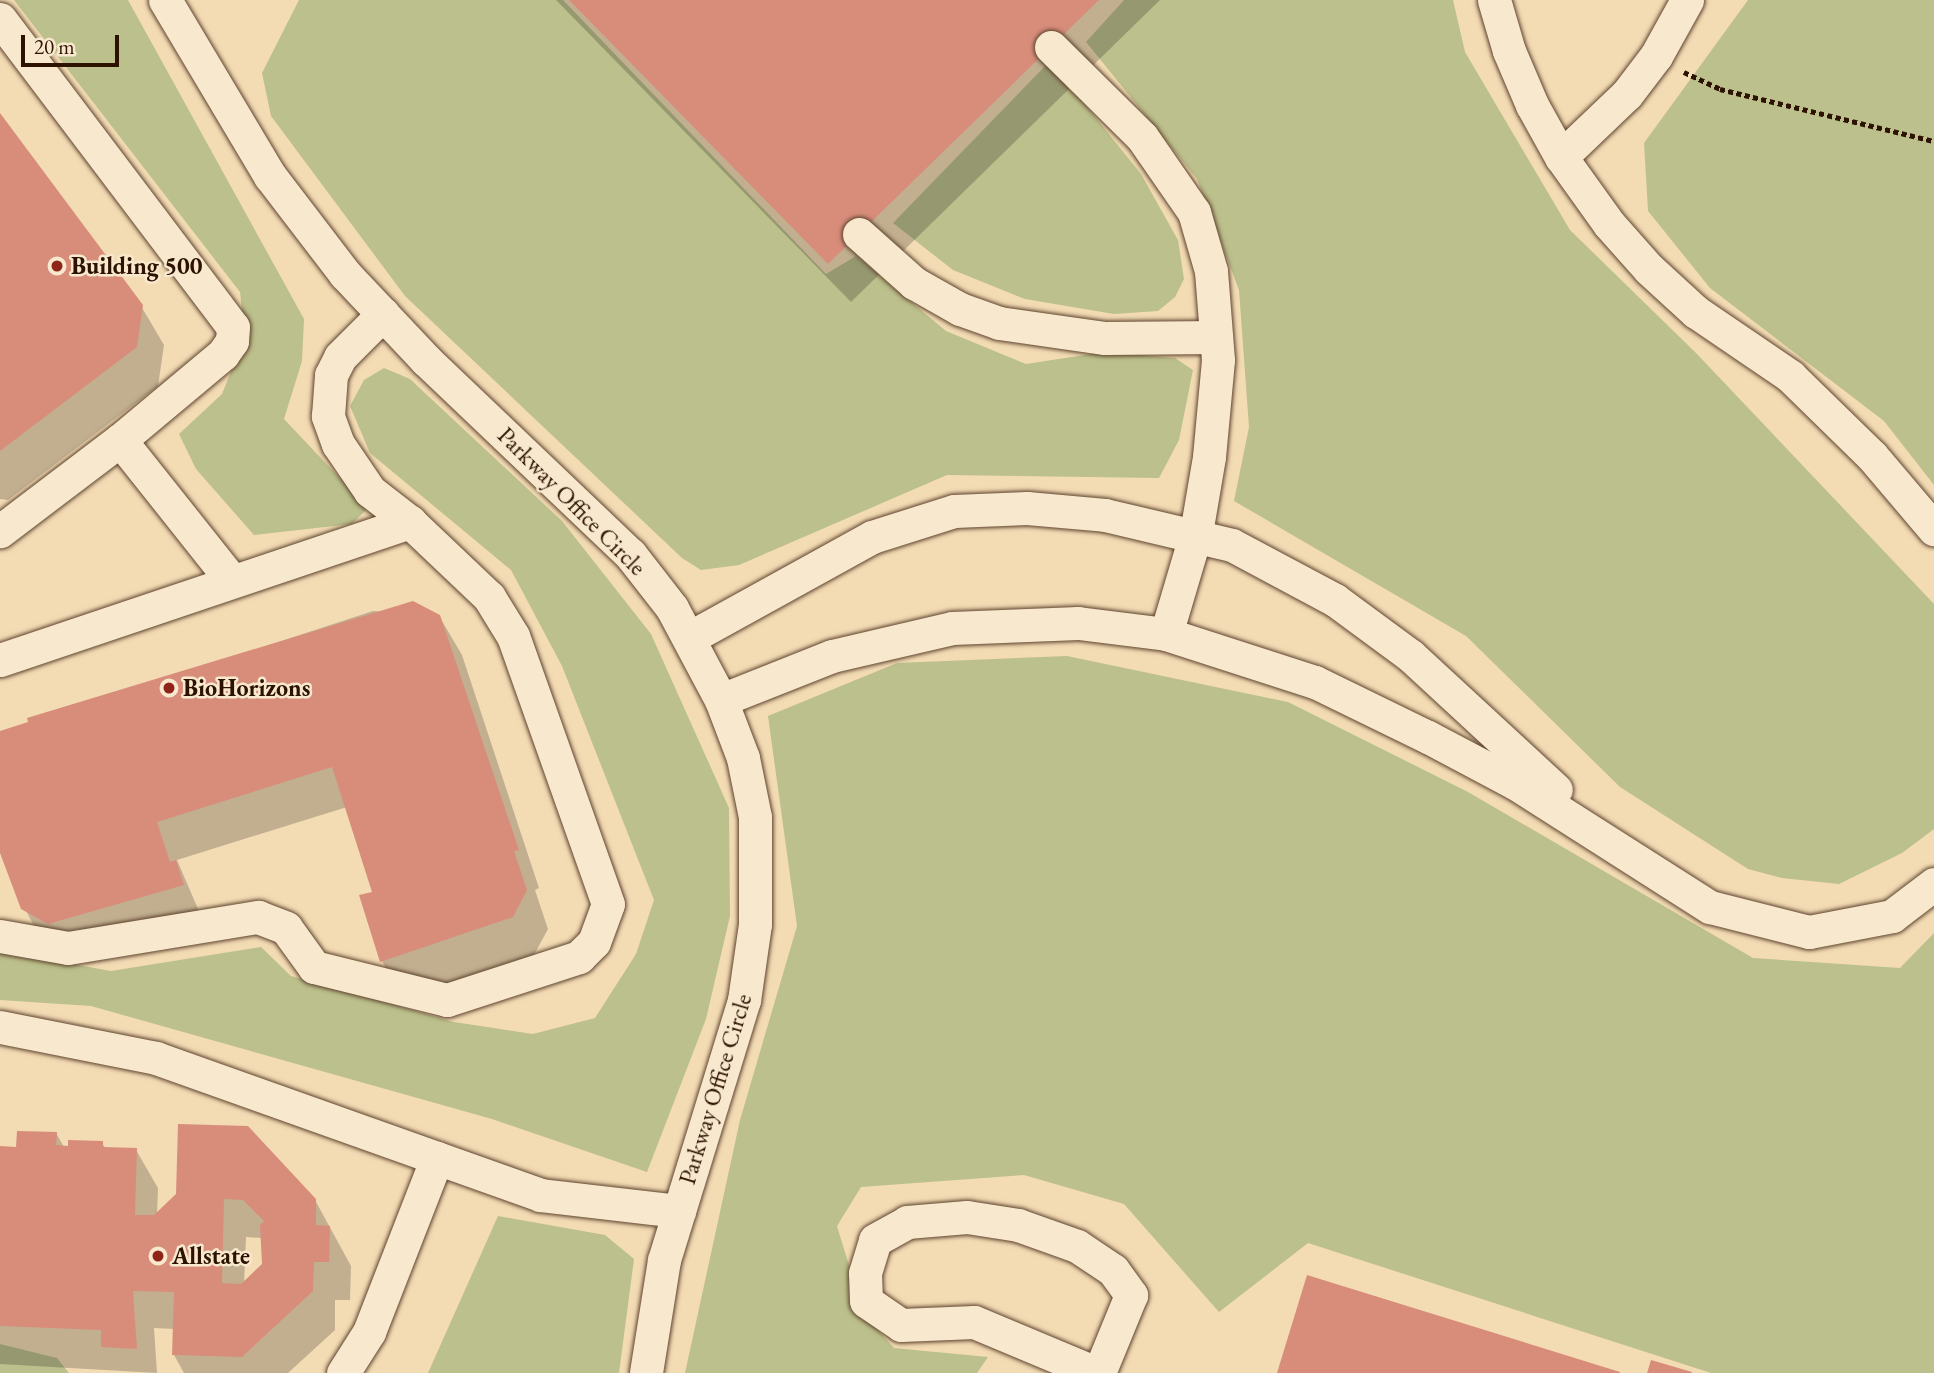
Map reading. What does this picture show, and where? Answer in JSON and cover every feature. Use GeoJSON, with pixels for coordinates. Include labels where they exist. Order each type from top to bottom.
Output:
{"type":"FeatureCollection","features":[{"type":"Feature","properties":{"kind":"street"},"geometry":{"type":"LineString","coordinates":[[1494,0],[1509,51],[1560,157],[1649,269],[1696,312],[1790,376],[1872,456],[1934,529]]}},
{"type":"Feature","properties":{"kind":"street"},"geometry":{"type":"LineString","coordinates":[[1560,157],[1627,94],[1656,56],[1687,0]]}},
{"type":"Feature","properties":{"kind":"street","name":"Parkway Office Circle"},"geometry":{"type":"LineString","coordinates":[[171,2],[270,176],[345,274],[630,554],[689,638],[721,700],[743,758],[755,817],[755,924],[744,1000],[664,1260],[646,1373]]}},
{"type":"Feature","properties":{"kind":"street"},"geometry":{"type":"LineString","coordinates":[[0,19],[225,310],[233,327],[232,341],[223,354],[120,440],[0,531]]}},
{"type":"Feature","properties":{"kind":"street"},"geometry":{"type":"LineString","coordinates":[[1051,47],[1142,136],[1194,212],[1211,271],[1216,337],[1209,457],[1196,533],[1166,634]]}},
{"type":"Feature","properties":{"kind":"street"},"geometry":{"type":"LineString","coordinates":[[859,234],[914,283],[960,309],[999,323],[1105,338],[1216,337]]}},
{"type":"Feature","properties":{"kind":"street"},"geometry":{"type":"LineString","coordinates":[[0,936],[68,948],[258,917],[286,928],[314,967],[447,1000],[579,957],[594,942],[608,904],[513,636],[489,597],[467,572],[370,491],[338,444],[328,416],[331,375],[340,357],[383,314]]}},
{"type":"Feature","properties":{"kind":"street"},"geometry":{"type":"LineString","coordinates":[[120,440],[232,581]]}},
{"type":"Feature","properties":{"kind":"street"},"geometry":{"type":"LineString","coordinates":[[689,638],[872,537],[954,511],[1027,508],[1105,514],[1196,533],[1265,559],[1346,608],[1411,656],[1626,852]]}},
{"type":"Feature","properties":{"kind":"street"},"geometry":{"type":"LineString","coordinates":[[0,660],[410,522]]}},
{"type":"Feature","properties":{"kind":"street"},"geometry":{"type":"LineString","coordinates":[[721,700],[832,656],[952,628],[1078,623],[1166,634],[1315,681],[1515,783],[1710,907],[1809,932],[1892,916],[1934,884]]}},
{"type":"Feature","properties":{"kind":"street"},"geometry":{"type":"LineString","coordinates":[[0,1027],[156,1058],[540,1195],[679,1211]]}},
{"type":"Feature","properties":{"kind":"street"},"geometry":{"type":"LineString","coordinates":[[343,1373],[369,1332],[437,1158]]}},
{"type":"Feature","properties":{"kind":"street"},"geometry":{"type":"LineString","coordinates":[[967,1217],[1018,1225],[1077,1246],[1113,1270],[1131,1296],[1097,1373],[974,1321],[901,1325],[866,1301],[864,1273],[875,1240],[907,1222],[967,1217]]}},
{"type":"Feature","properties":{"kind":"path"},"geometry":{"type":"LineString","coordinates":[[1656,56],[1720,89],[1934,141]]}},
{"type":"Feature","properties":{"kind":"green space"},"geometry":{"type":"Polygon","coordinates":[[[14,0],[128,0],[304,319],[302,361],[284,419],[368,508],[352,524],[254,535],[196,469],[179,434],[222,394],[245,337],[240,292],[14,0]]]}},
{"type":"Feature","properties":{"kind":"green space"},"geometry":{"type":"Polygon","coordinates":[[[299,0],[563,0],[826,274],[856,256],[946,331],[1026,364],[1104,352],[1175,358],[1193,370],[1179,440],[1159,478],[947,475],[739,565],[701,570],[682,558],[405,296],[271,116],[262,73],[299,0]]]}},
{"type":"Feature","properties":{"kind":"green space"},"geometry":{"type":"Polygon","coordinates":[[[1124,0],[1453,0],[1465,52],[1570,230],[1696,353],[1934,604],[1934,829],[1902,853],[1839,884],[1782,878],[1748,869],[1620,787],[1466,636],[1234,501],[1249,427],[1239,290],[1197,179],[1086,42],[1124,0]]]}},
{"type":"Feature","properties":{"kind":"green space"},"geometry":{"type":"Polygon","coordinates":[[[1748,0],[1934,0],[1934,485],[1884,421],[1710,288],[1648,211],[1644,143],[1748,0]]]}},
{"type":"Feature","properties":{"kind":"green space"},"geometry":{"type":"Polygon","coordinates":[[[1050,61],[1141,174],[1178,240],[1184,279],[1175,297],[1158,311],[1114,314],[1025,299],[953,270],[893,223],[1050,61]]]}},
{"type":"Feature","properties":{"kind":"green space"},"geometry":{"type":"Polygon","coordinates":[[[384,368],[410,379],[562,521],[651,634],[729,808],[730,916],[706,1019],[647,1172],[492,1119],[91,1006],[0,1000],[0,951],[111,971],[261,947],[291,976],[454,1022],[533,1034],[595,1018],[636,954],[654,900],[562,666],[511,570],[370,453],[350,406],[364,380],[384,368]]]}},
{"type":"Feature","properties":{"kind":"green space"},"geometry":{"type":"Polygon","coordinates":[[[1067,656],[1288,702],[1468,792],[1753,958],[1900,968],[1934,933],[1934,1373],[1711,1373],[1308,1243],[1219,1312],[1124,1204],[1024,1175],[861,1187],[837,1226],[864,1315],[894,1348],[988,1357],[977,1373],[685,1373],[740,1120],[797,926],[768,716],[897,663],[1067,656]]]}},
{"type":"Feature","properties":{"kind":"green space"},"geometry":{"type":"Polygon","coordinates":[[[498,1216],[605,1235],[634,1259],[619,1373],[428,1373],[498,1216]]]}},
{"type":"Feature","properties":{"kind":"green space"},"geometry":{"type":"Polygon","coordinates":[[[0,1344],[57,1358],[69,1373],[0,1373],[0,1344]]]}},
{"type":"Feature","properties":{"kind":"building"},"geometry":{"type":"Polygon","coordinates":[[[569,0],[1099,0],[828,264],[569,0]]]}},
{"type":"Feature","properties":{"kind":"building","name":"Building 500"},"geometry":{"type":"Polygon","coordinates":[[[0,113],[143,305],[137,347],[0,451],[0,113]]]}},
{"type":"Feature","properties":{"kind":"building"},"geometry":{"type":"Polygon","coordinates":[[[413,601],[440,615],[519,850],[514,851],[527,890],[513,917],[380,962],[359,895],[372,892],[332,767],[157,822],[170,862],[176,860],[184,885],[48,924],[21,909],[0,853],[0,731],[28,722],[27,718],[413,601]]]}},
{"type":"Feature","properties":{"kind":"building"},"geometry":{"type":"Polygon","coordinates":[[[178,1124],[248,1126],[316,1199],[316,1225],[330,1226],[329,1262],[314,1262],[313,1291],[242,1357],[172,1355],[174,1292],[133,1291],[137,1349],[101,1347],[101,1330],[0,1326],[0,1146],[16,1147],[17,1131],[57,1132],[56,1145],[68,1146],[68,1140],[103,1141],[103,1147],[137,1148],[135,1215],[154,1215],[176,1194],[178,1124]],[[224,1199],[222,1283],[241,1284],[262,1264],[260,1225],[264,1221],[243,1200],[224,1199]]]}},
{"type":"Feature","properties":{"kind":"building"},"geometry":{"type":"Polygon","coordinates":[[[1307,1275],[1620,1372],[1620,1373],[1277,1373],[1307,1275]]]}},
{"type":"Feature","properties":{"kind":"building"},"geometry":{"type":"Polygon","coordinates":[[[1651,1360],[1692,1372],[1692,1373],[1647,1373],[1651,1360]]]}},
{"type":"Feature","properties":{"kind":"place","name":"Building 500"},"geometry":{"type":"Point","coordinates":[57,266]}},
{"type":"Feature","properties":{"kind":"place","name":"BioHorizons"},"geometry":{"type":"Point","coordinates":[169,688]}},
{"type":"Feature","properties":{"kind":"place","name":"Allstate"},"geometry":{"type":"Point","coordinates":[158,1256]}}]}
